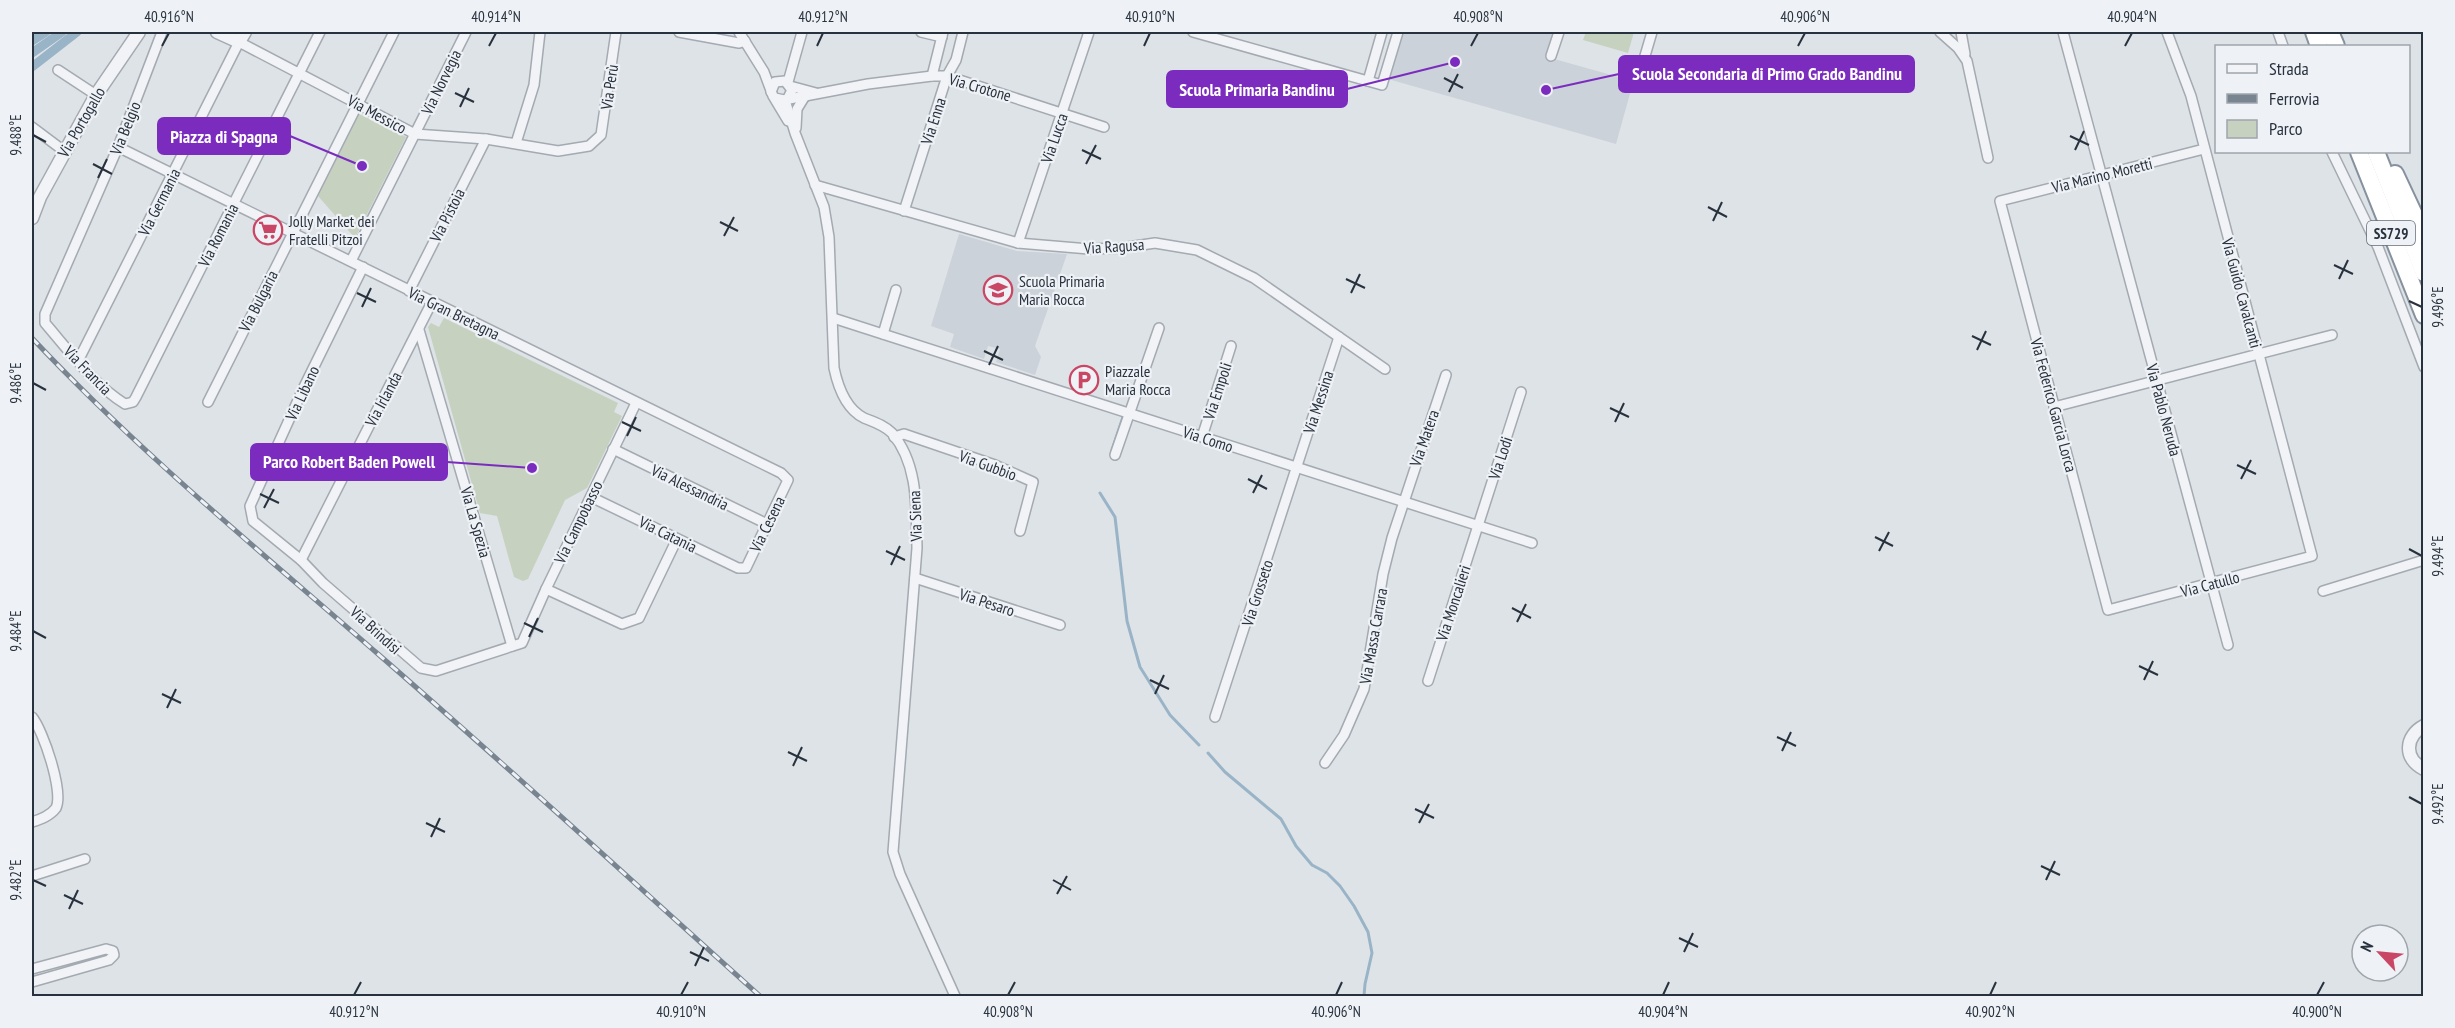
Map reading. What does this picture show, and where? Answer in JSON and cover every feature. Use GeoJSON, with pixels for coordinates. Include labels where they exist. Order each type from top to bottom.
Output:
{"type":"FeatureCollection","features":[{"type":"Feature","properties":{"kind":"highway","name":"SS729"},"geometry":{"type":"LineString","coordinates":[[2359,153],[2424,315]]}},
{"type":"Feature","properties":{"kind":"highway","name":"SS729"},"geometry":{"type":"LineString","coordinates":[[2376,153],[2424,273]]}},
{"type":"Feature","properties":{"kind":"highway"},"geometry":{"type":"LineString","coordinates":[[2384,153],[2424,236]]}},
{"type":"Feature","properties":{"kind":"street","name":"Via Portogallo"},"geometry":{"type":"LineString","coordinates":[[32,218],[40,197],[64,151],[96,96],[139,32]]}},
{"type":"Feature","properties":{"kind":"street","name":"Via Belgio"},"geometry":{"type":"LineString","coordinates":[[45,323],[47,309],[118,147],[162,32]]}},
{"type":"Feature","properties":{"kind":"street"},"geometry":{"type":"LineString","coordinates":[[217,32],[242,37]]}},
{"type":"Feature","properties":{"kind":"street","name":"Via Romania"},"geometry":{"type":"LineString","coordinates":[[136,397],[320,32]]}},
{"type":"Feature","properties":{"kind":"street","name":"Via Bulgaria"},"geometry":{"type":"LineString","coordinates":[[208,402],[394,32]]}},
{"type":"Feature","properties":{"kind":"street","name":"Via Norvegia"},"geometry":{"type":"LineString","coordinates":[[351,261],[466,32]]}},
{"type":"Feature","properties":{"kind":"street"},"geometry":{"type":"LineString","coordinates":[[516,143],[534,85],[540,32]]}},
{"type":"Feature","properties":{"kind":"street","name":"Via Perù"},"geometry":{"type":"LineString","coordinates":[[596,141],[601,135],[604,122],[616,32]]}},
{"type":"Feature","properties":{"kind":"street"},"geometry":{"type":"LineString","coordinates":[[679,32],[739,43],[745,41]]}},
{"type":"Feature","properties":{"kind":"street","name":"Via Siena"},"geometry":{"type":"LineString","coordinates":[[739,32],[764,72],[773,96],[795,133]]}},
{"type":"Feature","properties":{"kind":"street"},"geometry":{"type":"LineString","coordinates":[[773,96],[773,85],[785,82],[792,69],[802,32]]}},
{"type":"Feature","properties":{"kind":"street"},"geometry":{"type":"LineString","coordinates":[[921,32],[943,34]]}},
{"type":"Feature","properties":{"kind":"street","name":"Via Enna"},"geometry":{"type":"LineString","coordinates":[[904,211],[947,76],[956,60],[963,32]]}},
{"type":"Feature","properties":{"kind":"street","name":"Via Lucca"},"geometry":{"type":"LineString","coordinates":[[1018,243],[1089,32]]}},
{"type":"Feature","properties":{"kind":"street"},"geometry":{"type":"LineString","coordinates":[[1193,32],[1204,33],[1382,85],[1398,32]]}},
{"type":"Feature","properties":{"kind":"street"},"geometry":{"type":"LineString","coordinates":[[1368,81],[1382,32]]}},
{"type":"Feature","properties":{"kind":"street"},"geometry":{"type":"LineString","coordinates":[[1551,56],[1559,32]]}},
{"type":"Feature","properties":{"kind":"street"},"geometry":{"type":"LineString","coordinates":[[1637,83],[1652,32]]}},
{"type":"Feature","properties":{"kind":"street"},"geometry":{"type":"LineString","coordinates":[[1940,32],[1964,57]]}},
{"type":"Feature","properties":{"kind":"street"},"geometry":{"type":"LineString","coordinates":[[1961,32],[1964,57],[1988,158]]}},
{"type":"Feature","properties":{"kind":"street","name":"Via Pablo Neruda"},"geometry":{"type":"LineString","coordinates":[[2062,32],[2228,645]]}},
{"type":"Feature","properties":{"kind":"street","name":"Via Guido Cavalcanti"},"geometry":{"type":"LineString","coordinates":[[2167,32],[2184,73],[2312,556]]}},
{"type":"Feature","properties":{"kind":"street","name":"Via Enna"},"geometry":{"type":"LineString","coordinates":[[932,76],[943,34]]}},
{"type":"Feature","properties":{"kind":"street","name":"Via Messico"},"geometry":{"type":"LineString","coordinates":[[242,37],[299,74],[415,134],[486,139],[558,151],[579,149],[596,141]]}},
{"type":"Feature","properties":{"kind":"street","name":"Via Germania"},"geometry":{"type":"LineString","coordinates":[[78,361],[242,37]]}},
{"type":"Feature","properties":{"kind":"street","name":"Via Siena"},"geometry":{"type":"LineString","coordinates":[[756,58],[785,82]]}},
{"type":"Feature","properties":{"kind":"street"},"geometry":{"type":"LineString","coordinates":[[58,70],[96,96]]}},
{"type":"Feature","properties":{"kind":"street","name":"Via Crotone"},"geometry":{"type":"LineString","coordinates":[[773,96],[787,99],[868,84],[947,76],[1104,127]]}},
{"type":"Feature","properties":{"kind":"street"},"geometry":{"type":"LineString","coordinates":[[785,82],[791,93],[787,99]]}},
{"type":"Feature","properties":{"kind":"street","name":"Via Crotone"},"geometry":{"type":"LineString","coordinates":[[785,82],[816,93]]}},
{"type":"Feature","properties":{"kind":"street"},"geometry":{"type":"LineString","coordinates":[[795,133],[797,110],[805,96]]}},
{"type":"Feature","properties":{"kind":"street","name":"Via Siena"},"geometry":{"type":"LineString","coordinates":[[787,99],[795,133],[824,207],[829,237],[834,368],[841,392],[849,405],[861,416],[884,426],[894,437],[913,475],[916,508],[915,578],[893,852],[900,874],[955,996]]}},
{"type":"Feature","properties":{"kind":"street"},"geometry":{"type":"LineString","coordinates":[[32,127],[64,151]]}},
{"type":"Feature","properties":{"kind":"street","name":"Via Pistoia"},"geometry":{"type":"LineString","coordinates":[[409,291],[486,139]]}},
{"type":"Feature","properties":{"kind":"street","name":"Via Gran Bretagna"},"geometry":{"type":"LineString","coordinates":[[118,147],[781,473],[788,480]]}},
{"type":"Feature","properties":{"kind":"street","name":"Via Marino Moretti"},"geometry":{"type":"LineString","coordinates":[[2000,201],[2204,149]]}},
{"type":"Feature","properties":{"kind":"street"},"geometry":{"type":"LineString","coordinates":[[2333,153],[2364,214],[2424,367]]}},
{"type":"Feature","properties":{"kind":"street","name":"Via Ragusa"},"geometry":{"type":"LineString","coordinates":[[815,185],[1018,243],[1089,249],[1121,248],[1155,243],[1197,250],[1254,278],[1385,369]]}},
{"type":"Feature","properties":{"kind":"street","name":"Via Federico Garcia Lorca"},"geometry":{"type":"LineString","coordinates":[[2000,201],[2108,610]]}},
{"type":"Feature","properties":{"kind":"street","name":"Via Libano"},"geometry":{"type":"LineString","coordinates":[[253,521],[250,506],[303,389],[363,267]]}},
{"type":"Feature","properties":{"kind":"street"},"geometry":{"type":"LineString","coordinates":[[883,334],[896,290]]}},
{"type":"Feature","properties":{"kind":"street","name":"Via Irlanda"},"geometry":{"type":"LineString","coordinates":[[301,560],[432,302]]}},
{"type":"Feature","properties":{"kind":"street","name":"Via Como"},"geometry":{"type":"LineString","coordinates":[[833,318],[1533,543]]}},
{"type":"Feature","properties":{"kind":"street","name":"Via Francia"},"geometry":{"type":"LineString","coordinates":[[45,323],[114,398],[125,404],[133,402],[136,397]]}},
{"type":"Feature","properties":{"kind":"street"},"geometry":{"type":"LineString","coordinates":[[1115,455],[1159,328]]}},
{"type":"Feature","properties":{"kind":"street","name":"Via La Spezia"},"geometry":{"type":"LineString","coordinates":[[419,330],[517,644]]}},
{"type":"Feature","properties":{"kind":"street"},"geometry":{"type":"LineString","coordinates":[[2054,406],[2332,334]]}},
{"type":"Feature","properties":{"kind":"street","name":"Via Messina"},"geometry":{"type":"LineString","coordinates":[[1297,468],[1339,337]]}},
{"type":"Feature","properties":{"kind":"street","name":"Via Empoli"},"geometry":{"type":"LineString","coordinates":[[1202,437],[1231,346]]}},
{"type":"Feature","properties":{"kind":"street","name":"Via Matera"},"geometry":{"type":"LineString","coordinates":[[1402,501],[1446,375]]}},
{"type":"Feature","properties":{"kind":"street","name":"Via Lodi"},"geometry":{"type":"LineString","coordinates":[[1479,525],[1521,392]]}},
{"type":"Feature","properties":{"kind":"street","name":"Via Campobasso"},"geometry":{"type":"LineString","coordinates":[[517,644],[636,403]]}},
{"type":"Feature","properties":{"kind":"street","name":"Via Gubbio"},"geometry":{"type":"LineString","coordinates":[[894,437],[904,434],[995,465],[1033,482],[1020,531]]}},
{"type":"Feature","properties":{"kind":"street","name":"Via Alessandria"},"geometry":{"type":"LineString","coordinates":[[613,449],[767,525]]}},
{"type":"Feature","properties":{"kind":"street","name":"Via Grosseto"},"geometry":{"type":"LineString","coordinates":[[1215,717],[1297,468]]}},
{"type":"Feature","properties":{"kind":"street","name":"Via Cesena"},"geometry":{"type":"LineString","coordinates":[[746,567],[788,480]]}},
{"type":"Feature","properties":{"kind":"street","name":"Via Catania"},"geometry":{"type":"LineString","coordinates":[[591,497],[738,568],[746,567]]}},
{"type":"Feature","properties":{"kind":"street","name":"Via Massa Carrara"},"geometry":{"type":"LineString","coordinates":[[1325,763],[1344,735],[1364,689],[1383,574],[1402,501]]}},
{"type":"Feature","properties":{"kind":"street","name":"Via Brindisi"},"geometry":{"type":"LineString","coordinates":[[253,521],[301,560],[323,583],[421,668],[436,671],[517,644]]}},
{"type":"Feature","properties":{"kind":"street","name":"Via Moncalieri"},"geometry":{"type":"LineString","coordinates":[[1428,681],[1479,525]]}},
{"type":"Feature","properties":{"kind":"street"},"geometry":{"type":"LineString","coordinates":[[546,589],[622,624],[639,618],[677,539]]}},
{"type":"Feature","properties":{"kind":"street","name":"Via Catullo"},"geometry":{"type":"LineString","coordinates":[[2108,610],[2312,556]]}},
{"type":"Feature","properties":{"kind":"street"},"geometry":{"type":"LineString","coordinates":[[2323,591],[2424,560]]}},
{"type":"Feature","properties":{"kind":"street","name":"Via Pesaro"},"geometry":{"type":"LineString","coordinates":[[915,578],[1060,625]]}},
{"type":"Feature","properties":{"kind":"street"},"geometry":{"type":"LineString","coordinates":[[32,717],[42,733],[57,785],[58,801],[49,815],[32,822]]}},
{"type":"Feature","properties":{"kind":"street"},"geometry":{"type":"LineString","coordinates":[[2424,726],[2412,735],[2408,748],[2413,761],[2424,769]]}},
{"type":"Feature","properties":{"kind":"street"},"geometry":{"type":"LineString","coordinates":[[32,876],[85,859]]}},
{"type":"Feature","properties":{"kind":"street"},"geometry":{"type":"LineString","coordinates":[[32,969],[106,949],[113,951],[114,955],[109,960],[32,982]]}},
{"type":"Feature","properties":{"kind":"shaded area"},"geometry":{"type":"Polygon","coordinates":[[[1401,32],[1553,32],[1547,57],[1633,81],[1633,88],[1616,144],[1388,79],[1401,32]]]}},
{"type":"Feature","properties":{"kind":"shaded area","name":"Scuola Primaria Maria Rocca"},"geometry":{"type":"Polygon","coordinates":[[[959,234],[1017,251],[1067,254],[1035,346],[1041,357],[1035,375],[996,362],[1000,349],[988,346],[984,359],[950,347],[954,334],[931,326],[959,234]]]}},
{"type":"Feature","properties":{"kind":"green space"},"geometry":{"type":"Polygon","coordinates":[[[1586,32],[1634,32],[1628,53],[1583,40],[1586,32]]]}},
{"type":"Feature","properties":{"kind":"green space"},"geometry":{"type":"Polygon","coordinates":[[[359,114],[406,137],[355,238],[318,196],[359,114]]]}},
{"type":"Feature","properties":{"kind":"green space"},"geometry":{"type":"Polygon","coordinates":[[[444,318],[618,403],[614,412],[622,416],[587,488],[565,500],[528,579],[523,581],[514,577],[497,516],[480,513],[428,327],[431,323],[439,327],[444,318]]]}},
{"type":"Feature","properties":{"kind":"waterway"},"geometry":{"type":"LineString","coordinates":[[32,41],[46,32]]}},
{"type":"Feature","properties":{"kind":"waterway"},"geometry":{"type":"LineString","coordinates":[[32,53],[62,32]]}},
{"type":"Feature","properties":{"kind":"waterway"},"geometry":{"type":"LineString","coordinates":[[32,67],[77,32]]}},
{"type":"Feature","properties":{"kind":"waterway"},"geometry":{"type":"LineString","coordinates":[[1112,450],[1123,417]]}},
{"type":"Feature","properties":{"kind":"waterway"},"geometry":{"type":"LineString","coordinates":[[1100,493],[1115,517],[1127,621],[1140,667],[1170,715],[1199,745]]}},
{"type":"Feature","properties":{"kind":"waterway"},"geometry":{"type":"LineString","coordinates":[[1208,753],[1225,772],[1281,819],[1296,846],[1312,865],[1327,873],[1340,886],[1354,906],[1368,932],[1372,953],[1364,996]]}},
{"type":"Feature","properties":{"kind":"railway"},"geometry":{"type":"LineString","coordinates":[[32,338],[157,461],[474,739],[760,996]]}},
{"type":"Feature","properties":{"kind":"place","name":"Scuola Primaria Bandinu"},"geometry":{"type":"Point","coordinates":[1455,62]}},
{"type":"Feature","properties":{"kind":"place","name":"Scuola Secondaria di Primo Grado Bandinu"},"geometry":{"type":"Point","coordinates":[1546,90]}},
{"type":"Feature","properties":{"kind":"place","name":"Piazza di Spagna"},"geometry":{"type":"Point","coordinates":[362,166]}},
{"type":"Feature","properties":{"kind":"place","name":"Jolly Market dei Fratelli Pitzoi"},"geometry":{"type":"Point","coordinates":[268,230]}},
{"type":"Feature","properties":{"kind":"place","name":"Scuola Primaria Maria Rocca"},"geometry":{"type":"Point","coordinates":[998,290]}},
{"type":"Feature","properties":{"kind":"place","name":"Piazzale Maria Rocca"},"geometry":{"type":"Point","coordinates":[1084,380]}},
{"type":"Feature","properties":{"kind":"place","name":"Parco Robert Baden Powell"},"geometry":{"type":"Point","coordinates":[532,468]}}]}
